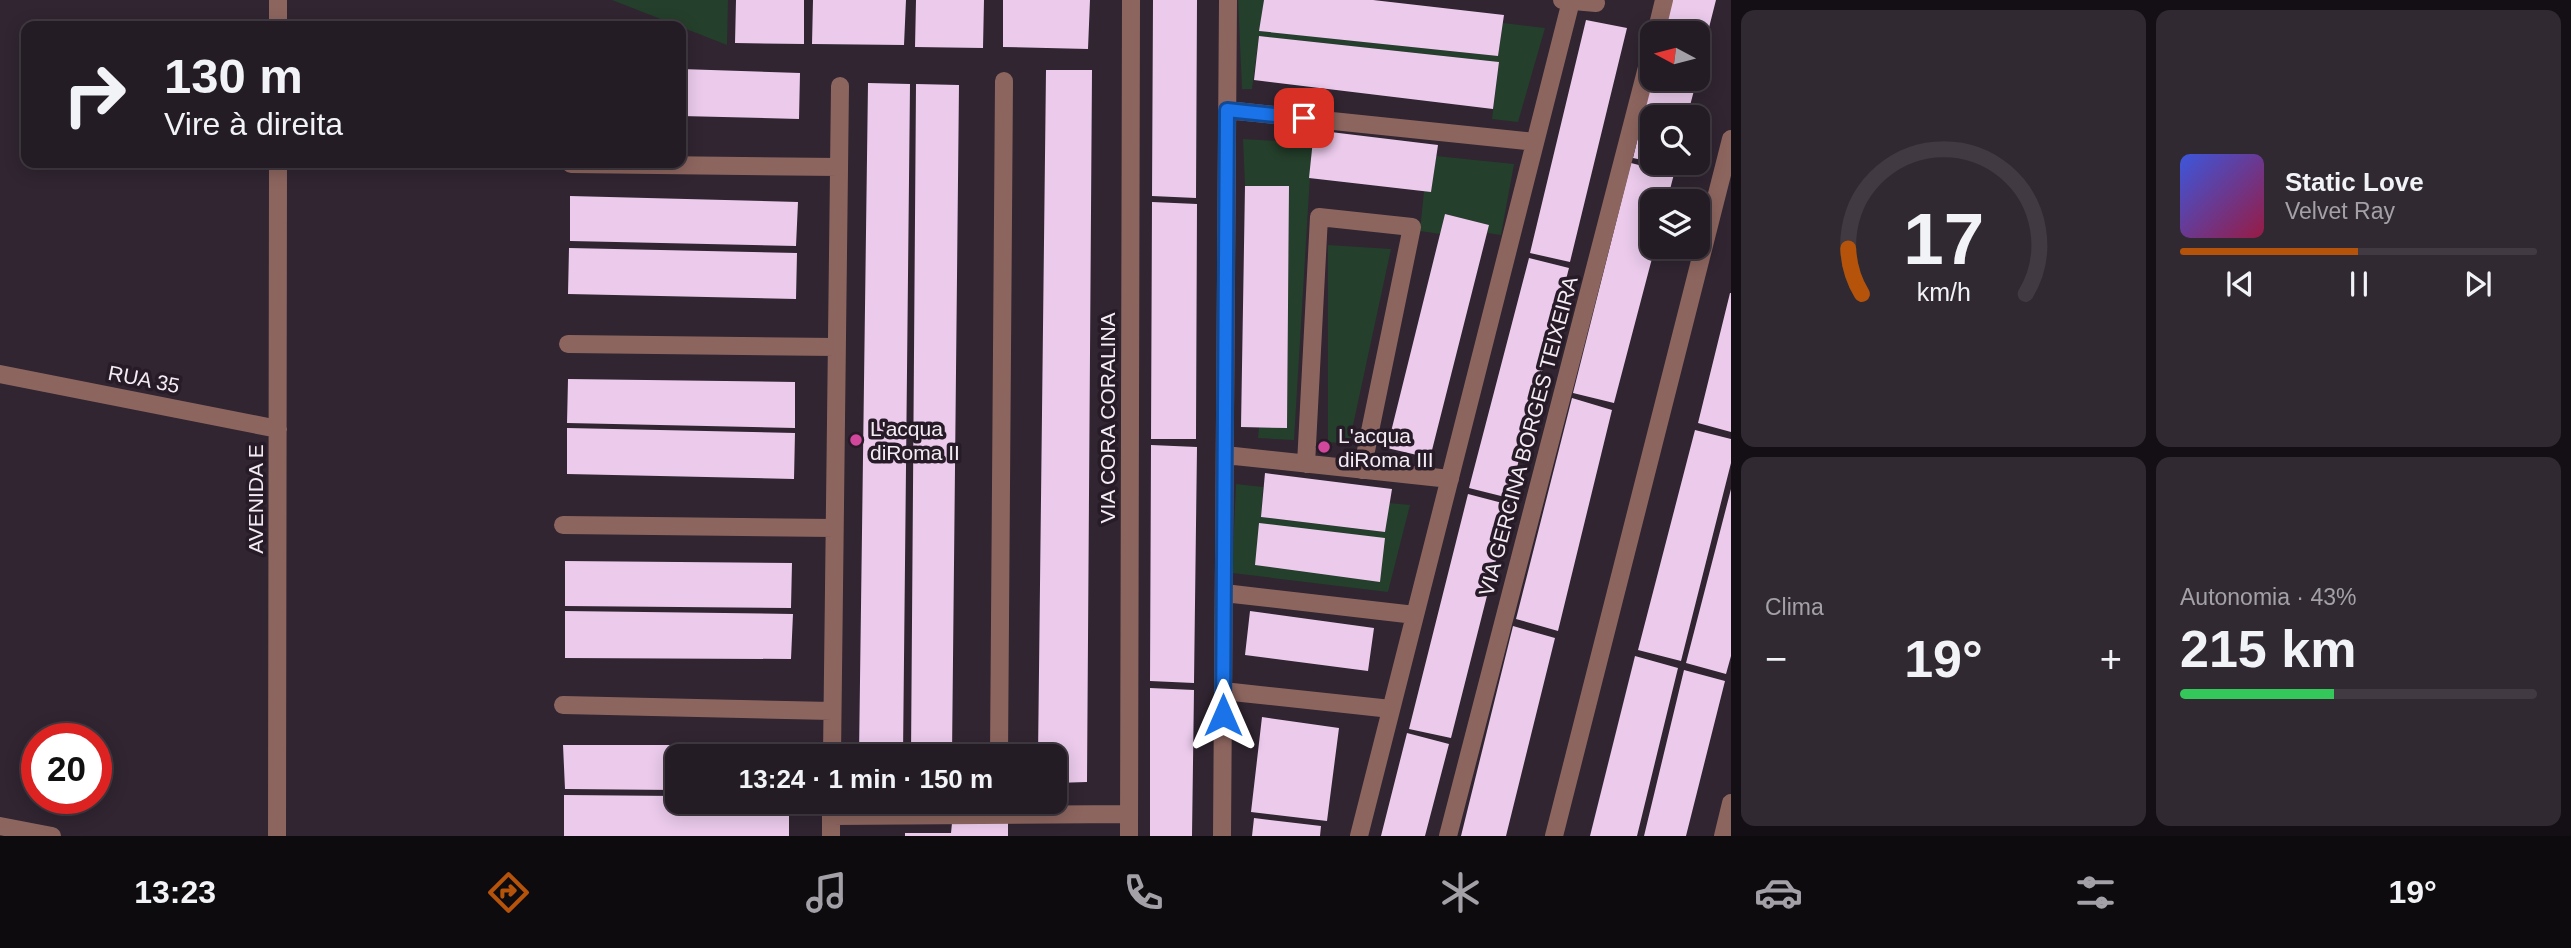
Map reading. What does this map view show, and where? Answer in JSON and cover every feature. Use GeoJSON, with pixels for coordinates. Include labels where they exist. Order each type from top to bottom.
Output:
{"type":"FeatureCollection","features":[{"type":"Feature","properties":{"kind":"street","name":"VIA CORA CORALINA"},"geometry":{"type":"LineString","coordinates":[[1129,836],[1131,0]]}},
{"type":"Feature","properties":{"kind":"street"},"geometry":{"type":"LineString","coordinates":[[1222,836],[1228,0]]}},
{"type":"Feature","properties":{"kind":"street"},"geometry":{"type":"LineString","coordinates":[[1562,0],[1596,3]]}},
{"type":"Feature","properties":{"kind":"street"},"geometry":{"type":"LineString","coordinates":[[1659,21],[1664,0]]}},
{"type":"Feature","properties":{"kind":"street"},"geometry":{"type":"LineString","coordinates":[[275,1],[277,21]]}},
{"type":"Feature","properties":{"kind":"street"},"geometry":{"type":"LineString","coordinates":[[1359,836],[1571,1]]}},
{"type":"Feature","properties":{"kind":"street"},"geometry":{"type":"LineString","coordinates":[[999,744],[1004,81]]}},
{"type":"Feature","properties":{"kind":"street"},"geometry":{"type":"LineString","coordinates":[[832,744],[840,86]]}},
{"type":"Feature","properties":{"kind":"street","name":"VIA GERCINA BORGES TEIXEIRA"},"geometry":{"type":"LineString","coordinates":[[1448,836],[1641,91]]}},
{"type":"Feature","properties":{"kind":"street"},"geometry":{"type":"LineString","coordinates":[[1227,110],[1535,142]]}},
{"type":"Feature","properties":{"kind":"street"},"geometry":{"type":"LineString","coordinates":[[1554,836],[1731,139]]}},
{"type":"Feature","properties":{"kind":"street"},"geometry":{"type":"LineString","coordinates":[[686,165],[839,167]]}},
{"type":"Feature","properties":{"kind":"street","name":"AVENIDA E"},"geometry":{"type":"LineString","coordinates":[[277,836],[278,168]]}},
{"type":"Feature","properties":{"kind":"street"},"geometry":{"type":"LineString","coordinates":[[1306,464],[1319,217],[1412,226],[1362,470]]}},
{"type":"Feature","properties":{"kind":"street"},"geometry":{"type":"LineString","coordinates":[[568,344],[836,347]]}},
{"type":"Feature","properties":{"kind":"street","name":"RUA 35"},"geometry":{"type":"LineString","coordinates":[[0,374],[278,429]]}},
{"type":"Feature","properties":{"kind":"street"},"geometry":{"type":"LineString","coordinates":[[1225,456],[1450,479]]}},
{"type":"Feature","properties":{"kind":"street"},"geometry":{"type":"LineString","coordinates":[[563,525],[834,528]]}},
{"type":"Feature","properties":{"kind":"street"},"geometry":{"type":"LineString","coordinates":[[1224,593],[1415,614]]}},
{"type":"Feature","properties":{"kind":"street"},"geometry":{"type":"LineString","coordinates":[[1223,691],[1391,709]]}},
{"type":"Feature","properties":{"kind":"street"},"geometry":{"type":"LineString","coordinates":[[564,705],[832,710]]}},
{"type":"Feature","properties":{"kind":"street"},"geometry":{"type":"LineString","coordinates":[[1726,828],[1731,803]]}},
{"type":"Feature","properties":{"kind":"street"},"geometry":{"type":"LineString","coordinates":[[1067,811],[1129,814]]}},
{"type":"Feature","properties":{"kind":"street"},"geometry":{"type":"LineString","coordinates":[[831,814],[831,836]]}},
{"type":"Feature","properties":{"kind":"street"},"geometry":{"type":"LineString","coordinates":[[0,826],[52,836]]}},
{"type":"Feature","properties":{"kind":"green space"},"geometry":{"type":"Polygon","coordinates":[[[612,0],[728,0],[727,45],[686,29],[686,21],[666,21],[612,0]]]}},
{"type":"Feature","properties":{"kind":"green space"},"geometry":{"type":"Polygon","coordinates":[[[1238,0],[1264,0],[1260,31],[1498,56],[1503,23],[1545,28],[1518,122],[1492,119],[1499,62],[1259,36],[1252,89],[1242,89],[1238,0]]]}},
{"type":"Feature","properties":{"kind":"green space"},"geometry":{"type":"Polygon","coordinates":[[[1243,139],[1312,143],[1294,440],[1258,438],[1259,427],[1287,427],[1289,187],[1245,186],[1243,139]]]}},
{"type":"Feature","properties":{"kind":"green space"},"geometry":{"type":"Polygon","coordinates":[[[1436,156],[1514,164],[1501,235],[1487,233],[1489,225],[1445,214],[1440,234],[1420,231],[1424,191],[1431,191],[1436,156]]]}},
{"type":"Feature","properties":{"kind":"green space"},"geometry":{"type":"Polygon","coordinates":[[[1328,245],[1391,249],[1349,444],[1328,442],[1328,245]]]}},
{"type":"Feature","properties":{"kind":"green space"},"geometry":{"type":"Polygon","coordinates":[[[1236,484],[1263,487],[1261,517],[1385,532],[1389,503],[1410,505],[1388,592],[1232,573],[1236,484]]]}},
{"type":"Feature","properties":{"kind":"building"},"geometry":{"type":"Polygon","coordinates":[[[736,0],[804,0],[804,44],[735,43],[736,0]]]}},
{"type":"Feature","properties":{"kind":"building"},"geometry":{"type":"Polygon","coordinates":[[[813,0],[906,0],[904,45],[812,44],[813,0]]]}},
{"type":"Feature","properties":{"kind":"building"},"geometry":{"type":"Polygon","coordinates":[[[916,0],[984,0],[983,48],[915,47],[916,0]]]}},
{"type":"Feature","properties":{"kind":"building"},"geometry":{"type":"Polygon","coordinates":[[[1003,0],[1090,0],[1088,49],[1003,47],[1003,0]]]}},
{"type":"Feature","properties":{"kind":"building"},"geometry":{"type":"Polygon","coordinates":[[[1153,0],[1197,0],[1196,198],[1152,196],[1153,0]]]}},
{"type":"Feature","properties":{"kind":"building"},"geometry":{"type":"Polygon","coordinates":[[[1264,0],[1373,0],[1504,15],[1498,56],[1259,31],[1264,0]]]}},
{"type":"Feature","properties":{"kind":"building"},"geometry":{"type":"Polygon","coordinates":[[[1672,0],[1716,0],[1710,24],[1710,21],[1667,21],[1672,0]]]}},
{"type":"Feature","properties":{"kind":"building"},"geometry":{"type":"Polygon","coordinates":[[[1586,20],[1627,28],[1570,262],[1530,253],[1586,20]]]}},
{"type":"Feature","properties":{"kind":"building"},"geometry":{"type":"Polygon","coordinates":[[[1259,36],[1499,62],[1493,109],[1254,80],[1259,36]]]}},
{"type":"Feature","properties":{"kind":"building"},"geometry":{"type":"Polygon","coordinates":[[[686,69],[800,73],[799,119],[686,116],[686,69]]]}},
{"type":"Feature","properties":{"kind":"building"},"geometry":{"type":"Polygon","coordinates":[[[1046,70],[1092,70],[1087,782],[1067,783],[1067,744],[1038,744],[1046,70]]]}},
{"type":"Feature","properties":{"kind":"building"},"geometry":{"type":"Polygon","coordinates":[[[868,83],[910,84],[903,744],[859,744],[868,83]]]}},
{"type":"Feature","properties":{"kind":"building"},"geometry":{"type":"Polygon","coordinates":[[[916,84],[959,85],[952,744],[911,744],[916,84]]]}},
{"type":"Feature","properties":{"kind":"building"},"geometry":{"type":"Polygon","coordinates":[[[1649,91],[1694,91],[1690,105],[1646,105],[1649,91]]]}},
{"type":"Feature","properties":{"kind":"building"},"geometry":{"type":"Polygon","coordinates":[[[1640,129],[1640,159],[1633,158],[1640,129]]]}},
{"type":"Feature","properties":{"kind":"building"},"geometry":{"type":"Polygon","coordinates":[[[1314,130],[1438,145],[1431,192],[1309,178],[1314,130]]]}},
{"type":"Feature","properties":{"kind":"building"},"geometry":{"type":"Polygon","coordinates":[[[1631,163],[1640,165],[1640,175],[1674,175],[1670,189],[1640,189],[1640,259],[1652,259],[1614,403],[1573,393],[1631,163]]]}},
{"type":"Feature","properties":{"kind":"building"},"geometry":{"type":"Polygon","coordinates":[[[1245,186],[1289,186],[1287,428],[1241,427],[1245,186]]]}},
{"type":"Feature","properties":{"kind":"building"},"geometry":{"type":"Polygon","coordinates":[[[570,196],[798,202],[796,246],[570,241],[570,196]]]}},
{"type":"Feature","properties":{"kind":"building"},"geometry":{"type":"Polygon","coordinates":[[[1152,202],[1197,204],[1196,439],[1151,439],[1152,202]]]}},
{"type":"Feature","properties":{"kind":"building"},"geometry":{"type":"Polygon","coordinates":[[[1445,214],[1489,225],[1430,458],[1387,448],[1445,214]]]}},
{"type":"Feature","properties":{"kind":"building"},"geometry":{"type":"Polygon","coordinates":[[[569,248],[797,253],[796,299],[568,294],[569,248]]]}},
{"type":"Feature","properties":{"kind":"building"},"geometry":{"type":"Polygon","coordinates":[[[1529,258],[1569,268],[1509,498],[1469,488],[1529,258]]]}},
{"type":"Feature","properties":{"kind":"building"},"geometry":{"type":"Polygon","coordinates":[[[1731,293],[1731,432],[1698,423],[1731,293]]]}},
{"type":"Feature","properties":{"kind":"building"},"geometry":{"type":"Polygon","coordinates":[[[568,379],[795,382],[795,428],[567,423],[568,379]]]}},
{"type":"Feature","properties":{"kind":"building"},"geometry":{"type":"Polygon","coordinates":[[[1572,398],[1612,410],[1558,631],[1516,619],[1572,398]]]}},
{"type":"Feature","properties":{"kind":"building"},"geometry":{"type":"Polygon","coordinates":[[[567,428],[795,433],[794,479],[567,474],[567,428]]]}},
{"type":"Feature","properties":{"kind":"building"},"geometry":{"type":"Polygon","coordinates":[[[1695,430],[1731,439],[1731,463],[1681,661],[1638,650],[1695,430]]]}},
{"type":"Feature","properties":{"kind":"building"},"geometry":{"type":"Polygon","coordinates":[[[1151,445],[1197,447],[1194,683],[1150,681],[1151,445]]]}},
{"type":"Feature","properties":{"kind":"building"},"geometry":{"type":"Polygon","coordinates":[[[1265,473],[1392,489],[1385,532],[1261,517],[1265,473]]]}},
{"type":"Feature","properties":{"kind":"building"},"geometry":{"type":"Polygon","coordinates":[[[1731,489],[1731,656],[1726,674],[1686,663],[1731,489]]]}},
{"type":"Feature","properties":{"kind":"building"},"geometry":{"type":"Polygon","coordinates":[[[1468,494],[1510,505],[1451,738],[1409,729],[1468,494]]]}},
{"type":"Feature","properties":{"kind":"building"},"geometry":{"type":"Polygon","coordinates":[[[1259,523],[1385,538],[1380,582],[1255,565],[1259,523]]]}},
{"type":"Feature","properties":{"kind":"building"},"geometry":{"type":"Polygon","coordinates":[[[565,561],[792,563],[791,608],[565,606],[565,561]]]}},
{"type":"Feature","properties":{"kind":"building"},"geometry":{"type":"Polygon","coordinates":[[[565,611],[793,614],[791,659],[565,658],[565,611]]]}},
{"type":"Feature","properties":{"kind":"building"},"geometry":{"type":"Polygon","coordinates":[[[1250,611],[1374,628],[1368,671],[1245,655],[1250,611]]]}},
{"type":"Feature","properties":{"kind":"building"},"geometry":{"type":"Polygon","coordinates":[[[1513,626],[1555,638],[1506,836],[1461,836],[1513,626]]]}},
{"type":"Feature","properties":{"kind":"building"},"geometry":{"type":"Polygon","coordinates":[[[1635,656],[1678,668],[1637,836],[1590,836],[1635,656]]]}},
{"type":"Feature","properties":{"kind":"building"},"geometry":{"type":"Polygon","coordinates":[[[1684,670],[1725,681],[1686,836],[1644,836],[1684,670]]]}},
{"type":"Feature","properties":{"kind":"building"},"geometry":{"type":"Polygon","coordinates":[[[1150,688],[1194,690],[1192,836],[1150,836],[1150,688]]]}},
{"type":"Feature","properties":{"kind":"building"},"geometry":{"type":"Polygon","coordinates":[[[1262,717],[1339,728],[1327,821],[1251,812],[1262,717]]]}},
{"type":"Feature","properties":{"kind":"building"},"geometry":{"type":"Polygon","coordinates":[[[1407,733],[1449,744],[1425,836],[1381,836],[1407,733]]]}},
{"type":"Feature","properties":{"kind":"building"},"geometry":{"type":"Polygon","coordinates":[[[563,745],[665,745],[665,790],[565,789],[563,745]]]}},
{"type":"Feature","properties":{"kind":"building"},"geometry":{"type":"Polygon","coordinates":[[[564,795],[665,796],[665,814],[789,814],[789,836],[564,836],[564,795]]]}},
{"type":"Feature","properties":{"kind":"building"},"geometry":{"type":"Polygon","coordinates":[[[1254,818],[1321,826],[1320,836],[1252,836],[1254,818]]]}},
{"type":"Feature","properties":{"kind":"building"},"geometry":{"type":"Polygon","coordinates":[[[952,823],[1008,823],[1008,836],[905,836],[905,833],[951,833],[952,823]]]}},
{"type":"Feature","properties":{"kind":"place","name":"L'acqua diRoma II"},"geometry":{"type":"Point","coordinates":[856,440]}},
{"type":"Feature","properties":{"kind":"place","name":"L'acqua diRoma III"},"geometry":{"type":"Point","coordinates":[1324,447]}},
{"type":"Feature","properties":{"kind":"route"},"geometry":{"type":"LineString","coordinates":[[1223,715],[1227,110],[1304,118]]}}]}
